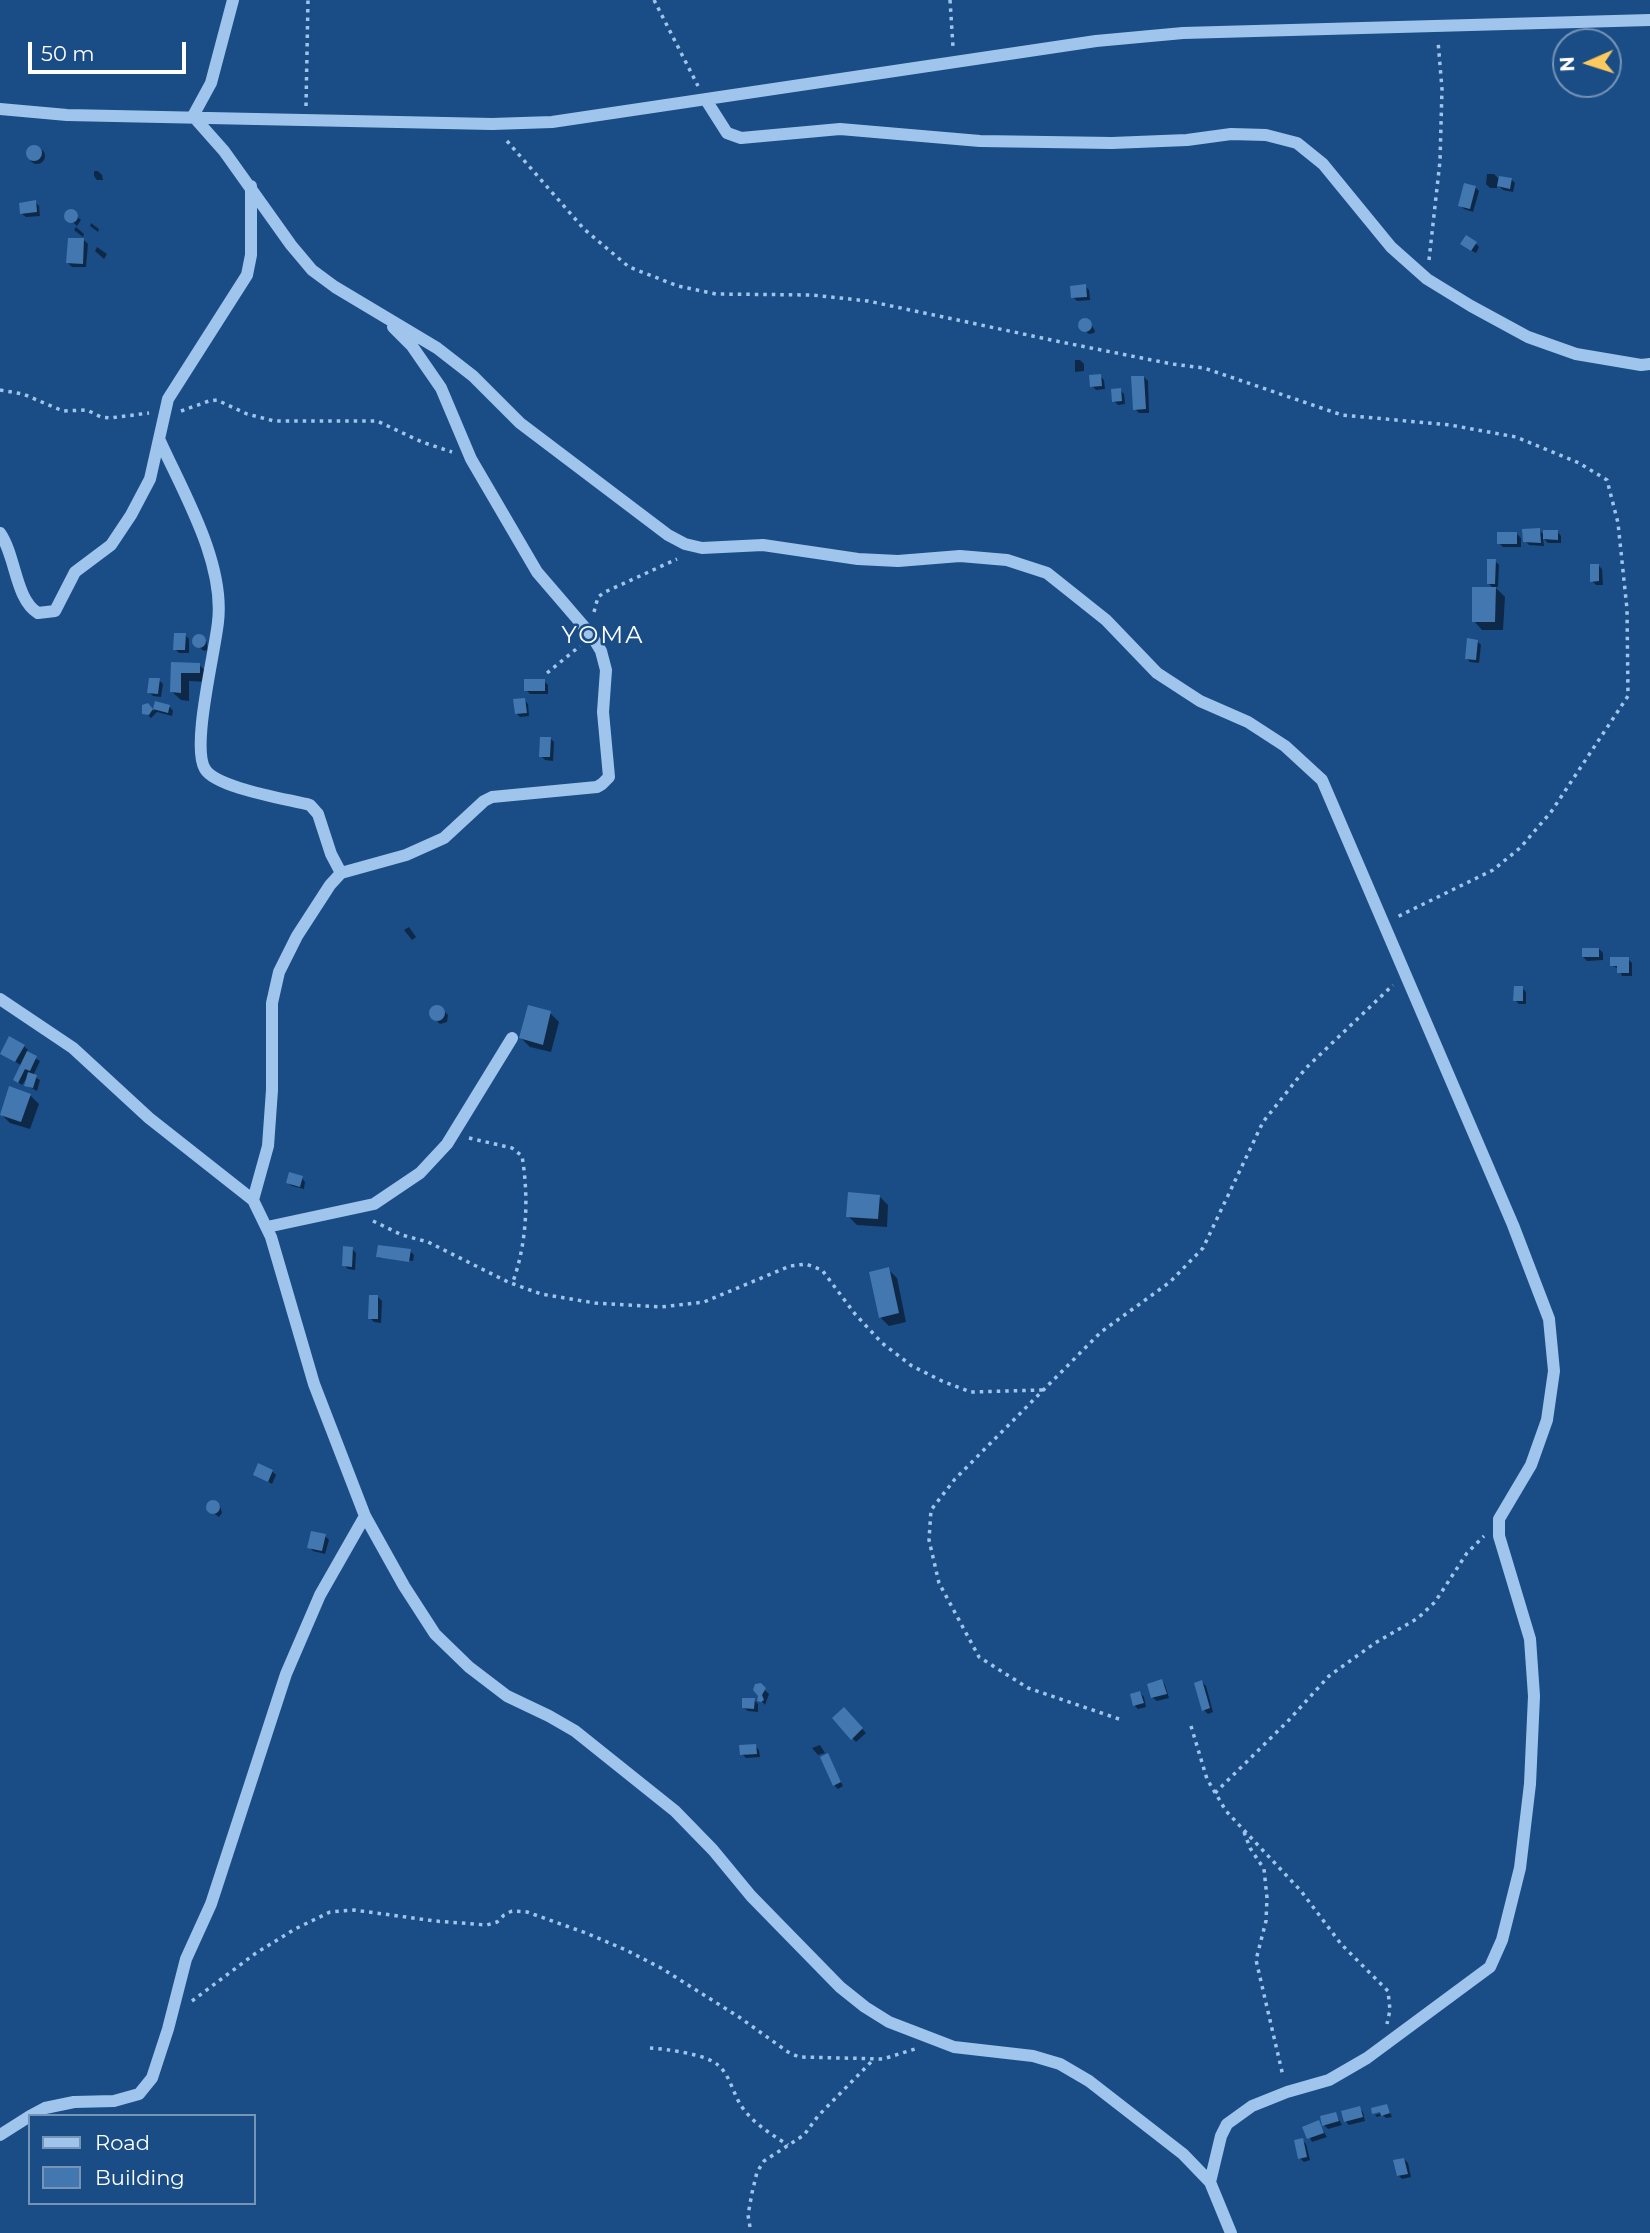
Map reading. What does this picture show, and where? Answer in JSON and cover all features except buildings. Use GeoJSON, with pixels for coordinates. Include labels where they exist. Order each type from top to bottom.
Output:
{"type":"FeatureCollection","features":[{"type":"Feature","properties":{"kind":"street"},"geometry":{"type":"LineString","coordinates":[[193,116],[211,83],[233,0]]}},
{"type":"Feature","properties":{"kind":"street"},"geometry":{"type":"LineString","coordinates":[[0,109],[67,114],[492,124],[552,122],[1096,41],[1183,33],[1650,20]]}},
{"type":"Feature","properties":{"kind":"street"},"geometry":{"type":"LineString","coordinates":[[706,100],[727,133],[741,138],[840,128],[980,141],[1112,143],[1231,134],[1266,135],[1297,143],[1323,164],[1391,247],[1427,279],[1528,337],[1576,354],[1641,365],[1650,364]]}},
{"type":"Feature","properties":{"kind":"street"},"geometry":{"type":"LineString","coordinates":[[193,116],[251,186],[291,245],[312,270],[335,287],[437,348],[464,369],[520,423],[606,486],[638,514],[685,544],[702,548],[763,545],[858,559],[898,561],[960,556],[1007,560],[1047,573],[1106,620],[1157,673],[1200,701],[1257,728],[1284,746],[1322,780],[1513,1225],[1549,1319],[1554,1371],[1547,1420],[1531,1465],[1499,1520],[1499,1536],[1530,1639],[1534,1696],[1530,1784],[1520,1868],[1502,1940],[1490,1967],[1367,2057],[1329,2080],[1252,2106],[1227,2124],[1221,2136],[1210,2182]]}},
{"type":"Feature","properties":{"kind":"street"},"geometry":{"type":"LineString","coordinates":[[0,533],[11,555],[26,603],[38,613],[55,611],[75,572],[111,545],[150,480],[164,411],[174,388],[247,275],[251,255],[251,186]]}},
{"type":"Feature","properties":{"kind":"street"},"geometry":{"type":"LineString","coordinates":[[253,1200],[268,1146],[272,1090],[272,1003],[279,972],[297,936],[330,886],[341,873],[406,855],[444,838],[484,801],[492,797],[602,784],[609,777],[603,712],[606,670],[601,651],[593,636],[537,572],[471,459],[441,388],[412,346],[378,312]]}},
{"type":"Feature","properties":{"kind":"street"},"geometry":{"type":"LineString","coordinates":[[160,441],[206,545],[219,595],[219,621],[199,736],[200,758],[204,769],[211,776],[226,783],[310,804],[318,814],[331,854],[341,873]]}},
{"type":"Feature","properties":{"kind":"street"},"geometry":{"type":"LineString","coordinates":[[0,999],[73,1048],[149,1118],[253,1200],[267,1227],[314,1384],[365,1516],[404,1586],[435,1634],[469,1667],[507,1696],[575,1731],[675,1811],[760,1905],[840,1987],[865,2007],[889,2022],[954,2047],[1033,2056],[1060,2064],[1089,2081],[1183,2154],[1210,2182],[1231,2233]]}},
{"type":"Feature","properties":{"kind":"street"},"geometry":{"type":"LineString","coordinates":[[267,1227],[374,1204],[420,1173],[454,1135],[512,1038]]}},
{"type":"Feature","properties":{"kind":"street"},"geometry":{"type":"LineString","coordinates":[[34,2114],[45,2108],[74,2102],[114,2101],[139,2094],[152,2078],[186,1959],[211,1903],[286,1674],[320,1595],[365,1516]]}},
{"type":"Feature","properties":{"kind":"street"},"geometry":{"type":"LineString","coordinates":[[0,2136],[28,2117]]}},
{"type":"Feature","properties":{"kind":"path"},"geometry":{"type":"LineString","coordinates":[[306,118],[308,0]]}},
{"type":"Feature","properties":{"kind":"path"},"geometry":{"type":"LineString","coordinates":[[654,0],[706,100]]}},
{"type":"Feature","properties":{"kind":"path"},"geometry":{"type":"LineString","coordinates":[[950,0],[954,63]]}},
{"type":"Feature","properties":{"kind":"path"},"geometry":{"type":"LineString","coordinates":[[1427,279],[1440,162],[1442,89],[1437,25]]}},
{"type":"Feature","properties":{"kind":"path"},"geometry":{"type":"LineString","coordinates":[[492,124],[584,229],[629,267],[678,286],[716,294],[812,295],[868,301],[1061,342],[1204,368],[1342,415],[1450,425],[1516,437],[1579,463],[1607,481],[1618,523],[1627,608],[1628,696],[1551,812],[1520,848],[1493,870],[1382,924]]}},
{"type":"Feature","properties":{"kind":"path"},"geometry":{"type":"LineString","coordinates":[[0,390],[23,394],[63,411],[87,410],[110,418],[186,410],[217,400],[247,414],[274,421],[377,421],[422,442],[471,459]]}},
{"type":"Feature","properties":{"kind":"path"},"geometry":{"type":"LineString","coordinates":[[547,673],[593,636],[594,605],[604,592],[702,548]]}},
{"type":"Feature","properties":{"kind":"path"},"geometry":{"type":"LineString","coordinates":[[1119,1719],[1028,1688],[979,1657],[939,1583],[929,1539],[931,1510],[955,1479],[1101,1332],[1170,1282],[1203,1248],[1263,1122],[1306,1068],[1405,973]]}},
{"type":"Feature","properties":{"kind":"path"},"geometry":{"type":"LineString","coordinates":[[454,1135],[512,1149],[522,1156],[526,1180],[521,1261],[512,1284]]}},
{"type":"Feature","properties":{"kind":"path"},"geometry":{"type":"LineString","coordinates":[[362,1218],[402,1235],[428,1242],[512,1284],[541,1294],[595,1303],[660,1307],[704,1302],[790,1266],[806,1264],[822,1270],[855,1314],[882,1343],[912,1366],[971,1392],[1043,1390]]}},
{"type":"Feature","properties":{"kind":"path"},"geometry":{"type":"LineString","coordinates":[[1215,1793],[1329,1676],[1375,1643],[1418,1618],[1435,1602],[1467,1553],[1499,1520]]}},
{"type":"Feature","properties":{"kind":"path"},"geometry":{"type":"LineString","coordinates":[[1191,1726],[1208,1779],[1226,1811],[1301,1891],[1341,1944],[1388,1991],[1390,2010],[1385,2030]]}},
{"type":"Feature","properties":{"kind":"path"},"geometry":{"type":"LineString","coordinates":[[1243,1830],[1250,1848],[1264,1870],[1266,1921],[1256,1960],[1287,2092]]}},
{"type":"Feature","properties":{"kind":"path"},"geometry":{"type":"LineString","coordinates":[[172,2015],[256,1953],[330,1912],[354,1910],[486,1925],[497,1922],[512,1911],[527,1912],[586,1933],[661,1968],[799,2057],[874,2059],[900,2055],[936,2040]]}},
{"type":"Feature","properties":{"kind":"path"},"geometry":{"type":"LineString","coordinates":[[650,2048],[706,2058],[716,2063],[725,2073],[743,2107],[757,2124],[789,2146]]}},
{"type":"Feature","properties":{"kind":"path"},"geometry":{"type":"LineString","coordinates":[[750,2227],[748,2215],[757,2172],[764,2161],[804,2135],[818,2116],[874,2059]]}},
{"type":"Feature","properties":{"kind":"district","name":"YOMA"},"geometry":{"type":"Point","coordinates":[603,636]}}]}
